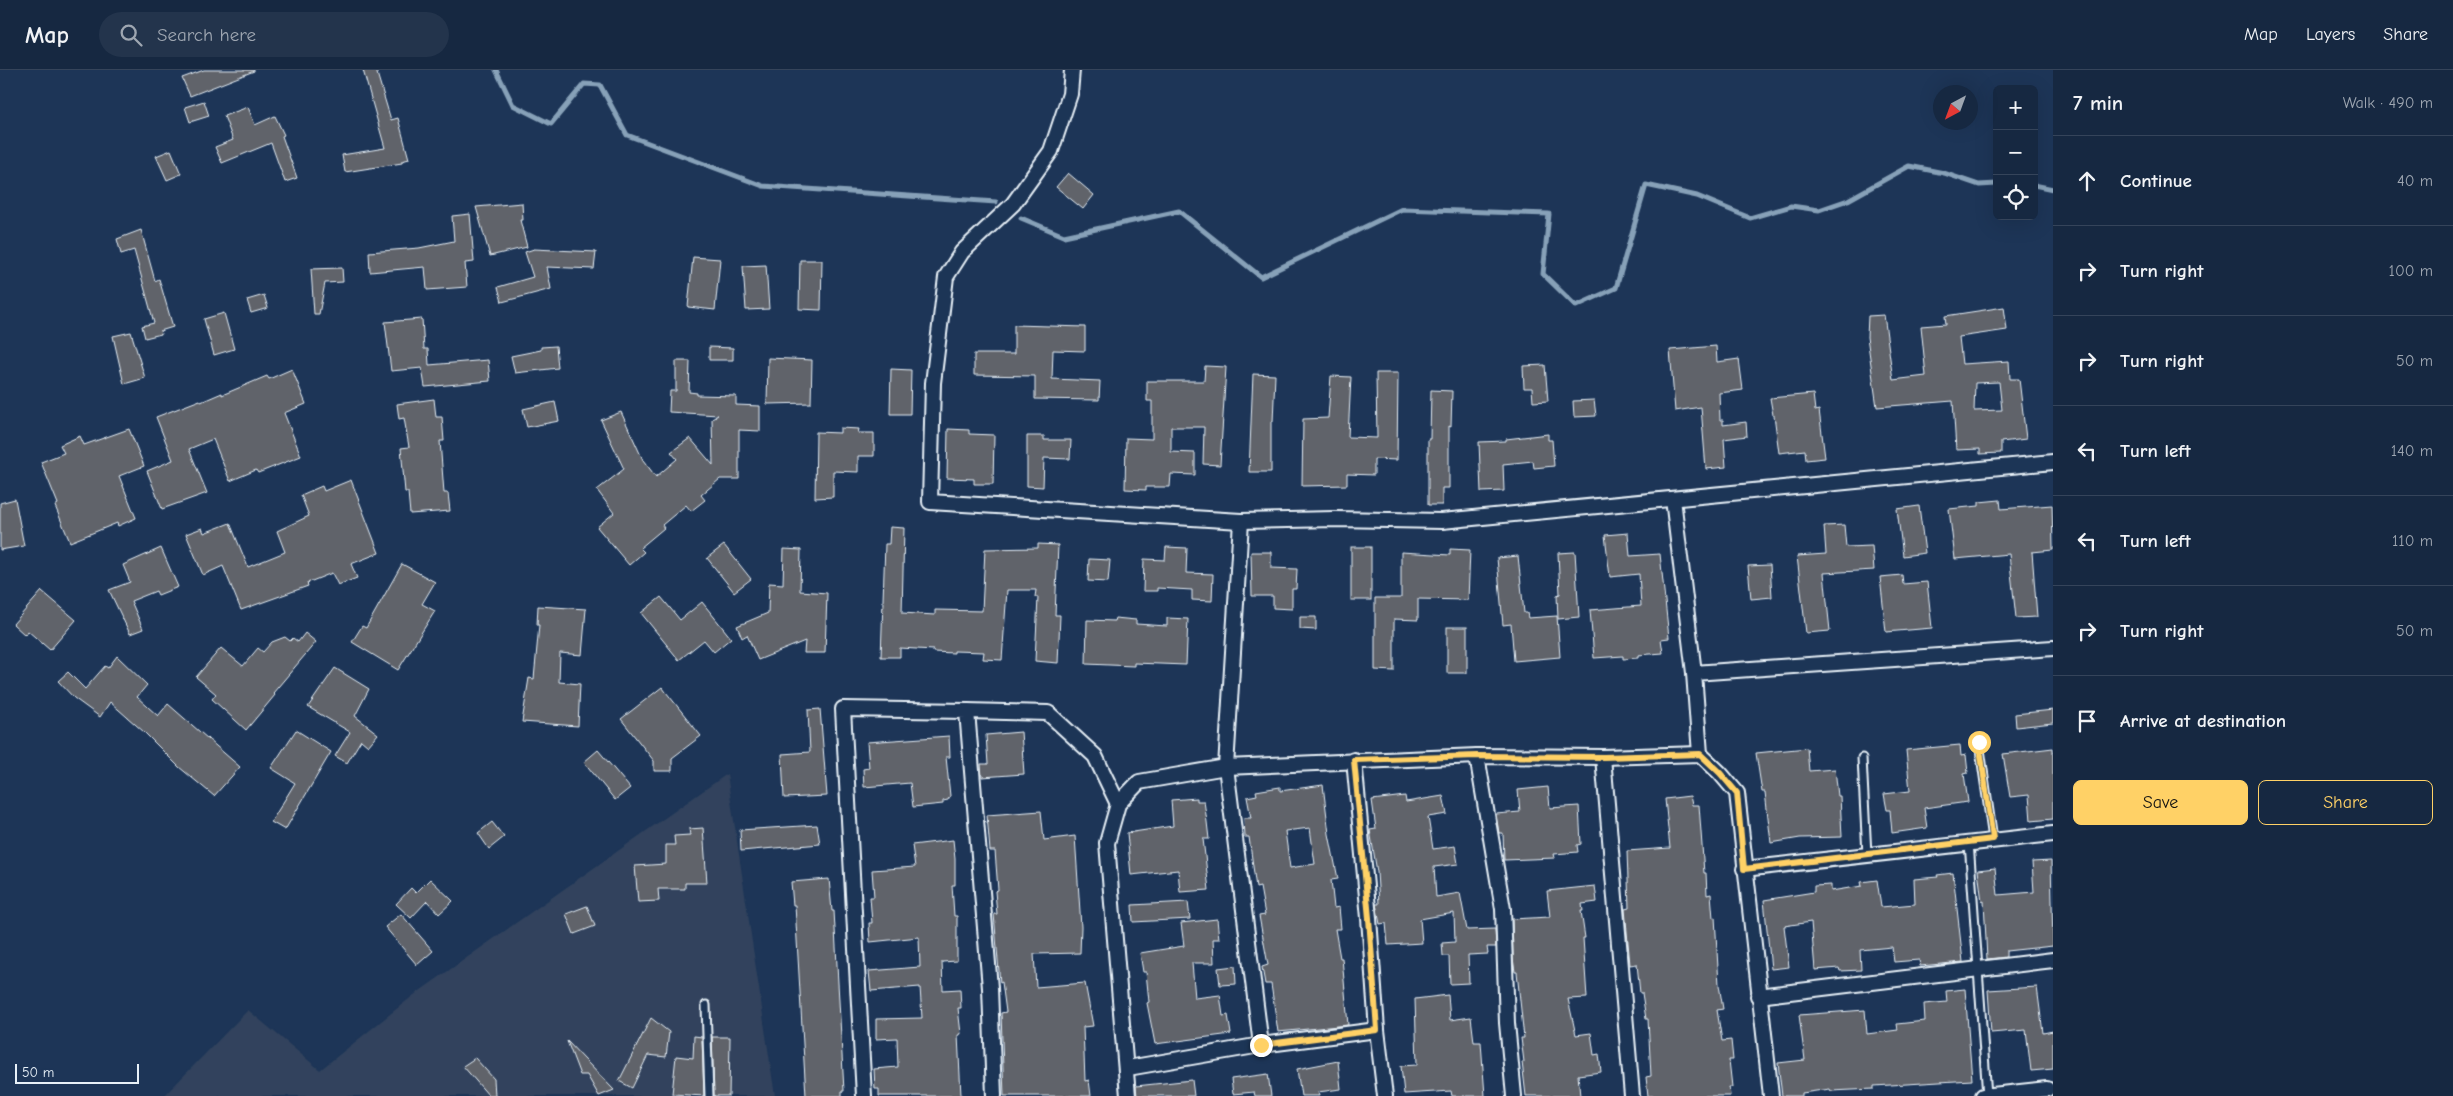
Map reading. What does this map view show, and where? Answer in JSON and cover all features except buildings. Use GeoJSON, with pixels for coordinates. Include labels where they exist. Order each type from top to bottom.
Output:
{"type":"FeatureCollection","features":[{"type":"Feature","properties":{"kind":"street"},"geometry":{"type":"LineString","coordinates":[[1072,70],[1070,94],[1051,151],[1013,204],[962,252],[946,277],[933,383],[930,502],[1241,521],[1335,519],[1442,521],[2053,462]]}},
{"type":"Feature","properties":{"kind":"street"},"geometry":{"type":"LineString","coordinates":[[1673,499],[1694,673],[1700,754],[1737,793],[1758,996],[1771,1096]]}},
{"type":"Feature","properties":{"kind":"street"},"geometry":{"type":"LineString","coordinates":[[1241,521],[1226,767],[1261,1045]]}},
{"type":"Feature","properties":{"kind":"street"},"geometry":{"type":"LineString","coordinates":[[1694,673],[2053,648]]}},
{"type":"Feature","properties":{"kind":"street"},"geometry":{"type":"LineString","coordinates":[[864,1096],[843,709],[1048,713],[1095,756],[1118,804]]}},
{"type":"Feature","properties":{"kind":"street"},"geometry":{"type":"LineString","coordinates":[[968,711],[988,970],[994,1096]]}},
{"type":"Feature","properties":{"kind":"street"},"geometry":{"type":"LineString","coordinates":[[1128,1096],[1128,1068],[1107,843],[1118,804],[1139,782],[1226,767],[1354,760],[1477,756],[1604,757],[1700,754]]}},
{"type":"Feature","properties":{"kind":"street"},"geometry":{"type":"LineString","coordinates":[[1477,756],[1503,909],[1506,1023],[1514,1096]]}},
{"type":"Feature","properties":{"kind":"street"},"geometry":{"type":"LineString","coordinates":[[1604,757],[1632,1096]]}},
{"type":"Feature","properties":{"kind":"street"},"geometry":{"type":"LineString","coordinates":[[1354,760],[1369,918],[1377,1030],[1385,1096]]}},
{"type":"Feature","properties":{"kind":"street"},"geometry":{"type":"LineString","coordinates":[[1744,869],[1993,839],[2053,834]]}},
{"type":"Feature","properties":{"kind":"street"},"geometry":{"type":"LineString","coordinates":[[1758,996],[1977,967],[2053,960]]}},
{"type":"Feature","properties":{"kind":"street"},"geometry":{"type":"LineString","coordinates":[[1128,1068],[1261,1045],[1377,1030]]}},
{"type":"Feature","properties":{"kind":"street"},"geometry":{"type":"LineString","coordinates":[[1985,1096],[2049,1091]]}},
{"type":"Feature","properties":{"kind":"lane"},"geometry":{"type":"LineString","coordinates":[[1979,742],[1993,839]]}},
{"type":"Feature","properties":{"kind":"lane"},"geometry":{"type":"LineString","coordinates":[[1862,758],[1867,855]]}},
{"type":"Feature","properties":{"kind":"lane"},"geometry":{"type":"LineString","coordinates":[[1969,842],[1985,1096]]}},
{"type":"Feature","properties":{"kind":"lane"},"geometry":{"type":"LineString","coordinates":[[706,1005],[710,1096]]}},
{"type":"Feature","properties":{"kind":"shaded area"},"geometry":{"type":"Polygon","coordinates":[[[727,774],[775,1096],[164,1096],[248,1010],[320,1070],[414,995],[727,774]]]}},
{"type":"Feature","properties":{"kind":"waterway"},"geometry":{"type":"LineString","coordinates":[[496,70],[513,105],[551,124],[584,84],[600,85],[627,135],[763,186],[996,202]]}},
{"type":"Feature","properties":{"kind":"waterway"},"geometry":{"type":"LineString","coordinates":[[1021,218],[1064,236],[1179,211],[1261,277],[1402,209],[1549,214],[1543,274],[1576,306],[1616,288],[1646,185],[1697,196],[1750,218],[1791,206],[1819,210],[1848,200],[1909,166],[1944,173],[1979,185],[1993,184]]}},
{"type":"Feature","properties":{"kind":"waterway"},"geometry":{"type":"LineString","coordinates":[[2038,186],[2053,189]]}},
{"type":"Feature","properties":{"kind":"route"},"geometry":{"type":"LineString","coordinates":[[1261,1045],[1377,1030],[1369,918],[1354,760],[1477,756],[1604,757],[1700,754],[1737,793],[1744,869],[1993,839],[1979,742]]}}]}
